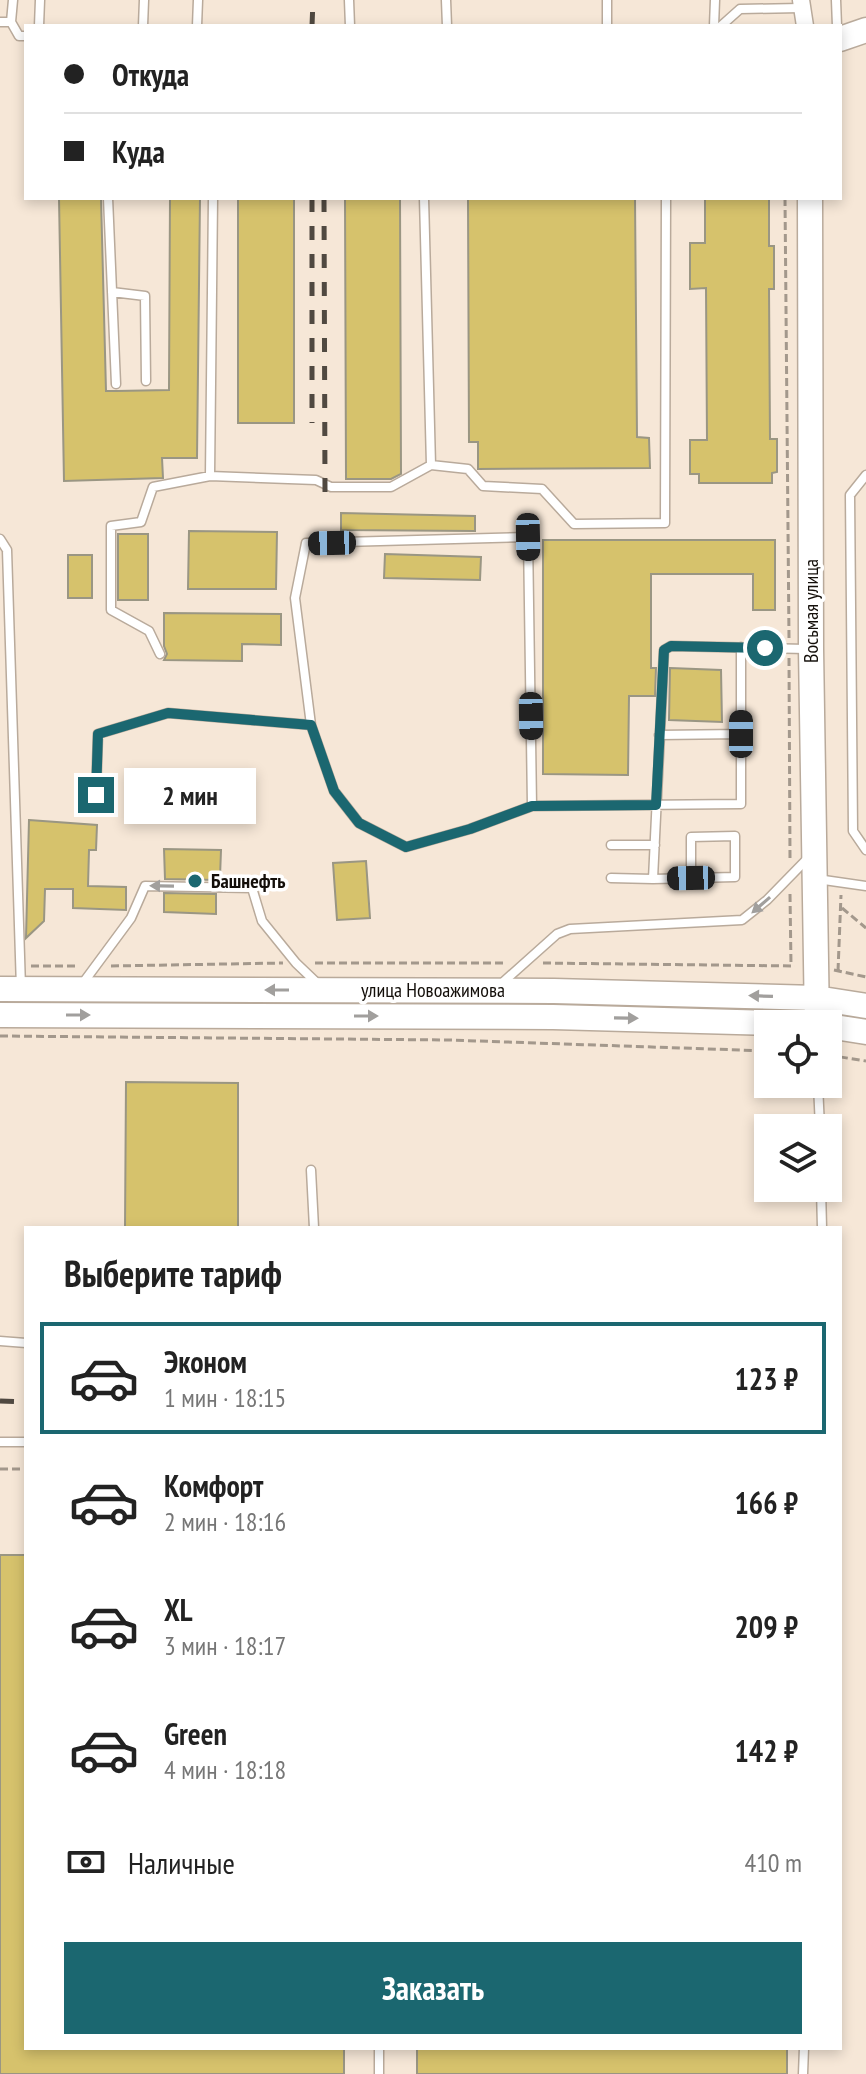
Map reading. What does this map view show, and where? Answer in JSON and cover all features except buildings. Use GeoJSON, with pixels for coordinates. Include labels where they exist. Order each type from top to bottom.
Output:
{"type":"FeatureCollection","features":[{"type":"Feature","properties":{"kind":"main road"},"geometry":{"type":"LineString","coordinates":[[842,38],[866,30]]}},
{"type":"Feature","properties":{"kind":"main road","name":"Восьмая улица"},"geometry":{"type":"LineString","coordinates":[[810,200],[800,648],[816,879],[827,969],[816,998],[816,1010]]}},
{"type":"Feature","properties":{"kind":"main road","name":"улица Новоажимова"},"geometry":{"type":"LineString","coordinates":[[14,981],[78,989],[493,990],[816,998],[866,1006]]}},
{"type":"Feature","properties":{"kind":"main road","name":"улица Новоажимова"},"geometry":{"type":"LineString","coordinates":[[0,1015],[553,1017],[754,1023]]}},
{"type":"Feature","properties":{"kind":"main road"},"geometry":{"type":"LineString","coordinates":[[842,1028],[866,1032]]}},
{"type":"Feature","properties":{"kind":"street"},"geometry":{"type":"LineString","coordinates":[[801,4],[805,24]]}},
{"type":"Feature","properties":{"kind":"lane"},"geometry":{"type":"LineString","coordinates":[[13,0],[11,22],[19,36],[24,36]]}},
{"type":"Feature","properties":{"kind":"lane"},"geometry":{"type":"LineString","coordinates":[[39,24],[40,0]]}},
{"type":"Feature","properties":{"kind":"lane"},"geometry":{"type":"LineString","coordinates":[[143,24],[144,0]]}},
{"type":"Feature","properties":{"kind":"lane"},"geometry":{"type":"LineString","coordinates":[[197,24],[198,0]]}},
{"type":"Feature","properties":{"kind":"lane"},"geometry":{"type":"LineString","coordinates":[[349,0],[350,24]]}},
{"type":"Feature","properties":{"kind":"lane"},"geometry":{"type":"LineString","coordinates":[[446,0],[447,24]]}},
{"type":"Feature","properties":{"kind":"lane"},"geometry":{"type":"LineString","coordinates":[[607,0],[607,24]]}},
{"type":"Feature","properties":{"kind":"lane"},"geometry":{"type":"LineString","coordinates":[[714,24],[715,0]]}},
{"type":"Feature","properties":{"kind":"lane"},"geometry":{"type":"LineString","coordinates":[[836,0],[837,24]]}},
{"type":"Feature","properties":{"kind":"lane"},"geometry":{"type":"LineString","coordinates":[[723,24],[740,9],[801,4]]}},
{"type":"Feature","properties":{"kind":"lane"},"geometry":{"type":"LineString","coordinates":[[0,22],[11,22]]}},
{"type":"Feature","properties":{"kind":"lane"},"geometry":{"type":"LineString","coordinates":[[108,200],[116,384]]}},
{"type":"Feature","properties":{"kind":"lane"},"geometry":{"type":"LineString","coordinates":[[210,476],[213,200]]}},
{"type":"Feature","properties":{"kind":"lane"},"geometry":{"type":"LineString","coordinates":[[424,200],[431,465]]}},
{"type":"Feature","properties":{"kind":"lane"},"geometry":{"type":"LineString","coordinates":[[160,654],[149,631],[111,610],[111,526],[141,522],[153,487],[210,476],[316,480],[331,487],[391,487],[431,465],[468,469],[483,486],[542,489],[574,524],[665,523],[666,200]]}},
{"type":"Feature","properties":{"kind":"lane"},"geometry":{"type":"LineString","coordinates":[[112,292],[145,296],[146,381]]}},
{"type":"Feature","properties":{"kind":"lane"},"geometry":{"type":"LineString","coordinates":[[866,475],[850,495],[853,831],[866,850]]}},
{"type":"Feature","properties":{"kind":"lane"},"geometry":{"type":"LineString","coordinates":[[532,806],[528,537],[306,543],[295,598],[311,725],[334,791],[359,823],[406,847],[470,829],[532,806],[741,804],[741,647]]}},
{"type":"Feature","properties":{"kind":"lane"},"geometry":{"type":"LineString","coordinates":[[0,539],[7,550],[14,981]]}},
{"type":"Feature","properties":{"kind":"lane"},"geometry":{"type":"LineString","coordinates":[[653,879],[664,650],[671,646],[800,648]]}},
{"type":"Feature","properties":{"kind":"lane"},"geometry":{"type":"LineString","coordinates":[[96,795],[98,734],[168,713],[311,725]]}},
{"type":"Feature","properties":{"kind":"lane"},"geometry":{"type":"LineString","coordinates":[[659,735],[741,734]]}},
{"type":"Feature","properties":{"kind":"lane"},"geometry":{"type":"LineString","coordinates":[[611,878],[653,879],[735,877],[735,836],[691,837],[691,878]]}},
{"type":"Feature","properties":{"kind":"lane"},"geometry":{"type":"LineString","coordinates":[[611,845],[655,845]]}},
{"type":"Feature","properties":{"kind":"lane"},"geometry":{"type":"LineString","coordinates":[[493,990],[557,934],[570,929],[742,920],[816,850]]}},
{"type":"Feature","properties":{"kind":"lane"},"geometry":{"type":"LineString","coordinates":[[816,879],[866,886]]}},
{"type":"Feature","properties":{"kind":"lane"},"geometry":{"type":"LineString","coordinates":[[78,989],[131,918],[145,886],[252,888],[262,921],[296,963],[325,990]]}},
{"type":"Feature","properties":{"kind":"lane"},"geometry":{"type":"LineString","coordinates":[[311,1170],[314,1226]]}},
{"type":"Feature","properties":{"kind":"lane"},"geometry":{"type":"LineString","coordinates":[[821,1202],[822,1226]]}},
{"type":"Feature","properties":{"kind":"lane"},"geometry":{"type":"LineString","coordinates":[[0,1341],[24,1343]]}},
{"type":"Feature","properties":{"kind":"lane"},"geometry":{"type":"LineString","coordinates":[[0,1442],[24,1442]]}},
{"type":"Feature","properties":{"kind":"lane"},"geometry":{"type":"LineString","coordinates":[[379,2050],[379,2074]]}},
{"type":"Feature","properties":{"kind":"lane"},"geometry":{"type":"LineString","coordinates":[[803,2074],[804,2050]]}},
{"type":"Feature","properties":{"kind":"path"},"geometry":{"type":"LineString","coordinates":[[785,200],[800,648],[790,876],[791,966]]}},
{"type":"Feature","properties":{"kind":"path"},"geometry":{"type":"LineString","coordinates":[[827,969],[841,907],[841,883]]}},
{"type":"Feature","properties":{"kind":"path"},"geometry":{"type":"LineString","coordinates":[[841,907],[866,928]]}},
{"type":"Feature","properties":{"kind":"path"},"geometry":{"type":"LineString","coordinates":[[14,981],[96,966],[296,963],[791,966],[866,977]]}},
{"type":"Feature","properties":{"kind":"path"},"geometry":{"type":"LineString","coordinates":[[0,1036],[449,1040],[754,1051]]}},
{"type":"Feature","properties":{"kind":"path"},"geometry":{"type":"LineString","coordinates":[[842,1057],[866,1061]]}},
{"type":"Feature","properties":{"kind":"path"},"geometry":{"type":"LineString","coordinates":[[0,1469],[24,1469]]}},
{"type":"Feature","properties":{"kind":"railway"},"geometry":{"type":"LineString","coordinates":[[312,24],[313,0]]}},
{"type":"Feature","properties":{"kind":"railway"},"geometry":{"type":"LineString","coordinates":[[312,200],[312,423]]}},
{"type":"Feature","properties":{"kind":"railway"},"geometry":{"type":"LineString","coordinates":[[324,200],[325,492]]}},
{"type":"Feature","properties":{"kind":"railway"},"geometry":{"type":"LineString","coordinates":[[0,1401],[24,1402]]}},
{"type":"Feature","properties":{"kind":"place","name":"Башнефть"},"geometry":{"type":"Point","coordinates":[195,881]}},
{"type":"Feature","properties":{"kind":"route"},"geometry":{"type":"LineString","coordinates":[[96,795],[98,734],[168,713],[311,725],[334,791],[359,823],[406,847],[470,829],[532,806],[656,805],[664,650],[671,646],[765,648]]}}]}
